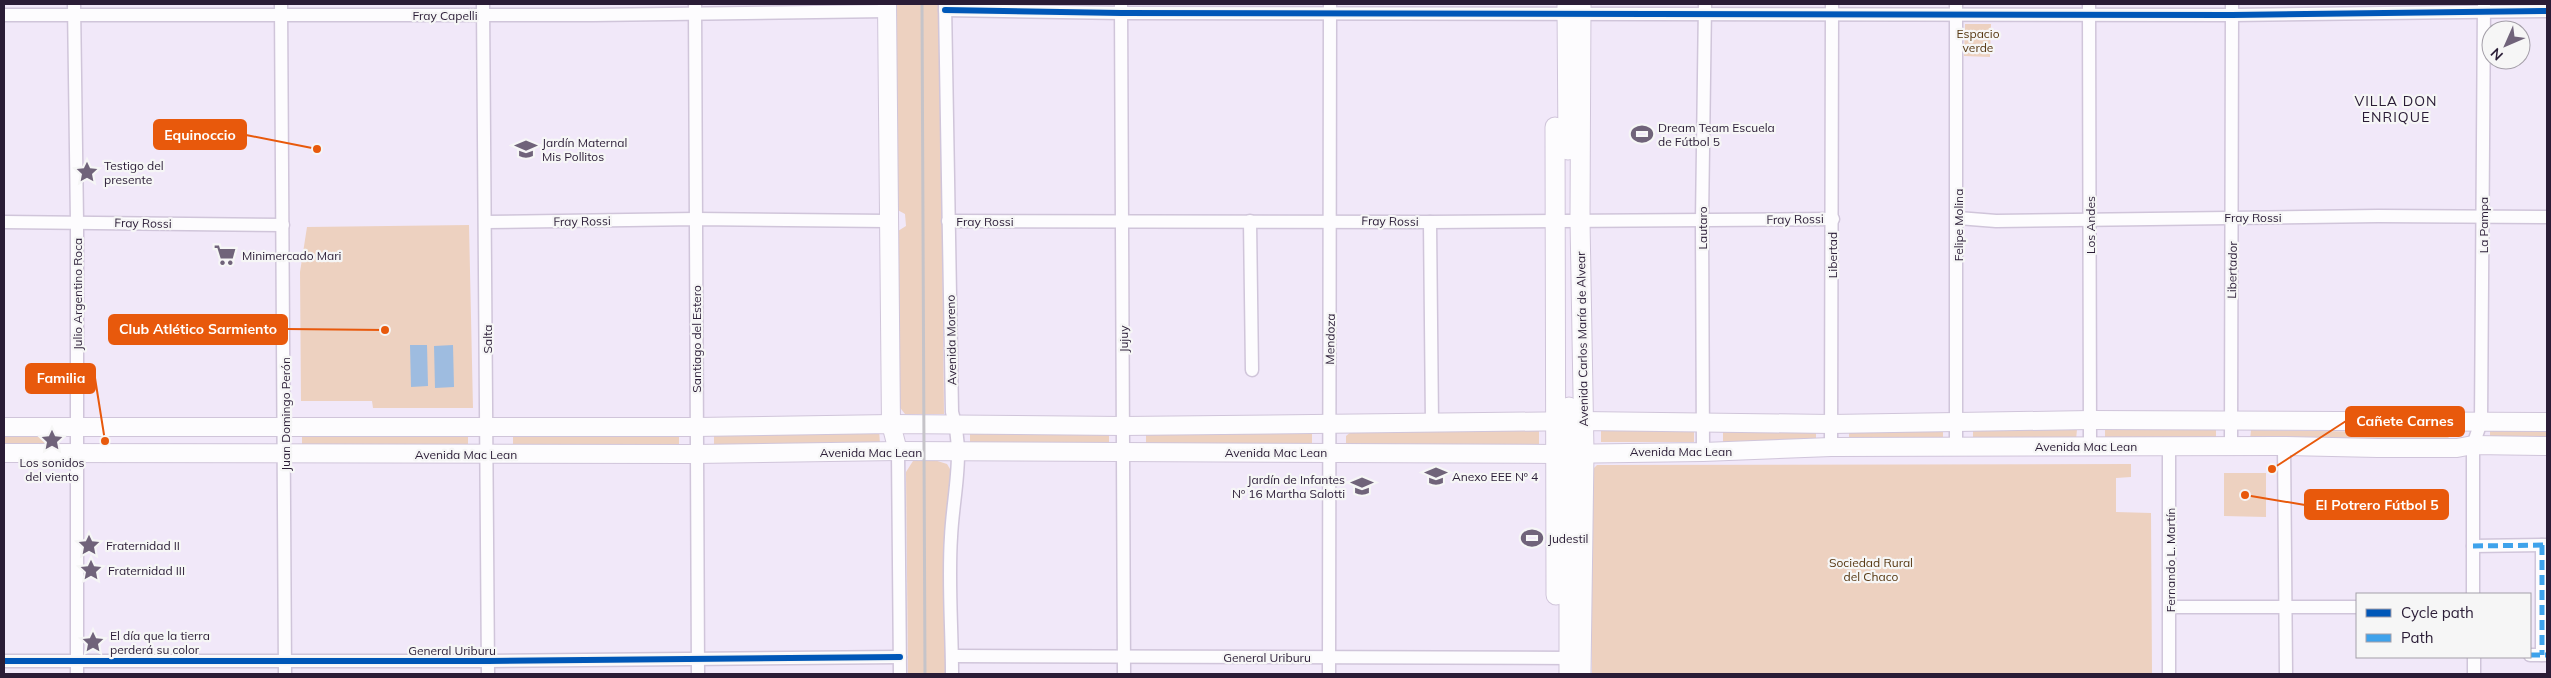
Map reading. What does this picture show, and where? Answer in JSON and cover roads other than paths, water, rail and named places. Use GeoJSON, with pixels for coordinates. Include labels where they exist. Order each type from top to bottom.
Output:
{"type":"FeatureCollection","features":[{"type":"Feature","properties":{"kind":"main road"},"geometry":{"type":"LineString","coordinates":[[887,7],[887,221],[890,424],[898,451]]}},
{"type":"Feature","properties":{"kind":"main road","name":"Avenida Carlos María de Alvear"},"geometry":{"type":"LineString","coordinates":[[1568,8],[1569,666]]}},
{"type":"Feature","properties":{"kind":"main road","name":"Avenida Mac Lean"},"geometry":{"type":"LineString","coordinates":[[4,427],[696,427],[890,424],[1123,426],[1569,422],[1831,424],[1957,420],[2547,422]]}},
{"type":"Feature","properties":{"kind":"main road","name":"Avenida Mac Lean"},"geometry":{"type":"LineString","coordinates":[[4,453],[1703,452],[1831,447],[2284,446],[2457,448],[2473,445],[2547,446]]}},
{"type":"Feature","properties":{"kind":"street","name":"Fray Capelli"},"geometry":{"type":"LineString","coordinates":[[4,15],[74,9],[483,10],[887,7]]}},
{"type":"Feature","properties":{"kind":"street"},"geometry":{"type":"LineString","coordinates":[[945,7],[1121,9],[2484,8],[2547,12]]}},
{"type":"Feature","properties":{"kind":"street","name":"Avenida Moreno"},"geometry":{"type":"LineString","coordinates":[[945,7],[952,412],[956,425],[959,453],[951,536],[952,674]]}},
{"type":"Feature","properties":{"kind":"street","name":"Mendoza"},"geometry":{"type":"LineString","coordinates":[[1329,674],[1330,8]]}},
{"type":"Feature","properties":{"kind":"street","name":"Lautaro"},"geometry":{"type":"LineString","coordinates":[[1703,452],[1702,220],[1706,8]]}},
{"type":"Feature","properties":{"kind":"street","name":"Libertad"},"geometry":{"type":"LineString","coordinates":[[1831,447],[1832,8]]}},
{"type":"Feature","properties":{"kind":"street","name":"Felipe Molina"},"geometry":{"type":"LineString","coordinates":[[1956,8],[1958,218],[1956,447]]}},
{"type":"Feature","properties":{"kind":"street","name":"Los Andes"},"geometry":{"type":"LineString","coordinates":[[2089,8],[2090,446]]}},
{"type":"Feature","properties":{"kind":"street","name":"La Pampa"},"geometry":{"type":"LineString","coordinates":[[2473,593],[2473,445],[2481,422],[2484,8]]}},
{"type":"Feature","properties":{"kind":"street","name":"Julio Argentino Roca"},"geometry":{"type":"LineString","coordinates":[[74,9],[78,222],[77,668]]}},
{"type":"Feature","properties":{"kind":"street","name":"Santiago del Estero"},"geometry":{"type":"LineString","coordinates":[[695,9],[695,454],[698,674]]}},
{"type":"Feature","properties":{"kind":"street","name":"Jujuy"},"geometry":{"type":"LineString","coordinates":[[1121,9],[1124,674]]}},
{"type":"Feature","properties":{"kind":"street","name":"Libertador"},"geometry":{"type":"LineString","coordinates":[[2231,446],[2232,9]]}},
{"type":"Feature","properties":{"kind":"street","name":"Juan Domingo Perón"},"geometry":{"type":"LineString","coordinates":[[281,10],[285,668]]}},
{"type":"Feature","properties":{"kind":"street","name":"Salta"},"geometry":{"type":"LineString","coordinates":[[483,10],[488,427],[488,668]]}},
{"type":"Feature","properties":{"kind":"street","name":"Fray Rossi"},"geometry":{"type":"LineString","coordinates":[[1958,218],[1996,221],[2233,217],[2547,217]]}},
{"type":"Feature","properties":{"kind":"street","name":"Fray Rossi"},"geometry":{"type":"LineString","coordinates":[[948,221],[1331,220],[1430,222],[1832,218]]}},
{"type":"Feature","properties":{"kind":"street","name":"Fray Rossi"},"geometry":{"type":"LineString","coordinates":[[486,222],[696,219],[887,221]]}},
{"type":"Feature","properties":{"kind":"street"},"geometry":{"type":"LineString","coordinates":[[1250,221],[1252,370]]}},
{"type":"Feature","properties":{"kind":"street","name":"Fray Rossi"},"geometry":{"type":"LineString","coordinates":[[4,222],[283,225]]}},
{"type":"Feature","properties":{"kind":"street"},"geometry":{"type":"LineString","coordinates":[[1430,222],[1432,423]]}},
{"type":"Feature","properties":{"kind":"street","name":"Fernando L. Martín"},"geometry":{"type":"LineString","coordinates":[[2169,446],[2169,674]]}},
{"type":"Feature","properties":{"kind":"street"},"geometry":{"type":"LineString","coordinates":[[2284,446],[2286,674]]}},
{"type":"Feature","properties":{"kind":"street"},"geometry":{"type":"LineString","coordinates":[[898,451],[900,674]]}},
{"type":"Feature","properties":{"kind":"street"},"geometry":{"type":"LineString","coordinates":[[2473,546],[2544,545],[2540,655]]}},
{"type":"Feature","properties":{"kind":"street"},"geometry":{"type":"LineString","coordinates":[[2170,607],[2356,607]]}},
{"type":"Feature","properties":{"kind":"street","name":"General Uriburu"},"geometry":{"type":"LineString","coordinates":[[4,661],[77,668],[488,668],[698,659],[900,656]]}},
{"type":"Feature","properties":{"kind":"street","name":"General Uriburu"},"geometry":{"type":"LineString","coordinates":[[952,656],[1329,657],[1569,666]]}},
{"type":"Feature","properties":{"kind":"street"},"geometry":{"type":"LineString","coordinates":[[2474,658],[2474,674]]}},
{"type":"Feature","properties":{"kind":"water"},"geometry":{"type":"Polygon","coordinates":[[[410,345],[427,345],[428,386],[411,387],[410,345]]]}},
{"type":"Feature","properties":{"kind":"water"},"geometry":{"type":"Polygon","coordinates":[[[453,345],[454,387],[435,388],[434,346],[453,345]]]}},
{"type":"Feature","properties":{"kind":"railway"},"geometry":{"type":"LineString","coordinates":[[922,4],[925,674]]}},
{"type":"Feature","properties":{"kind":"place","name":"Dream Team Escuela de Fútbol 5"},"geometry":{"type":"Point","coordinates":[1642,134]}},
{"type":"Feature","properties":{"kind":"place","name":"Equinoccio"},"geometry":{"type":"Point","coordinates":[317,149]}},
{"type":"Feature","properties":{"kind":"place","name":"Jardín Maternal Mis Pollitos"},"geometry":{"type":"Point","coordinates":[526,149]}},
{"type":"Feature","properties":{"kind":"place","name":"Testigo del presente"},"geometry":{"type":"Point","coordinates":[87,172]}},
{"type":"Feature","properties":{"kind":"place","name":"Minimercado Mari"},"geometry":{"type":"Point","coordinates":[225,255]}},
{"type":"Feature","properties":{"kind":"place","name":"Club Atlético Sarmiento"},"geometry":{"type":"Point","coordinates":[385,330]}},
{"type":"Feature","properties":{"kind":"place","name":"Los sonidos del viento"},"geometry":{"type":"Point","coordinates":[52,440]}},
{"type":"Feature","properties":{"kind":"place","name":"Familia"},"geometry":{"type":"Point","coordinates":[105,441]}},
{"type":"Feature","properties":{"kind":"place","name":"Cañete Carnes"},"geometry":{"type":"Point","coordinates":[2272,469]}},
{"type":"Feature","properties":{"kind":"place","name":"Anexo EEE Nº 4"},"geometry":{"type":"Point","coordinates":[1436,476]}},
{"type":"Feature","properties":{"kind":"place","name":"Jardín de Infantes Nº 16 Martha Salotti"},"geometry":{"type":"Point","coordinates":[1362,486]}},
{"type":"Feature","properties":{"kind":"place","name":"El Potrero Fútbol 5"},"geometry":{"type":"Point","coordinates":[2245,495]}},
{"type":"Feature","properties":{"kind":"place","name":"Judestil"},"geometry":{"type":"Point","coordinates":[1532,538]}},
{"type":"Feature","properties":{"kind":"place","name":"Fraternidad II"},"geometry":{"type":"Point","coordinates":[89,545]}},
{"type":"Feature","properties":{"kind":"place","name":"Fraternidad III"},"geometry":{"type":"Point","coordinates":[91,570]}},
{"type":"Feature","properties":{"kind":"place","name":"El día que la tierra perderá su color"},"geometry":{"type":"Point","coordinates":[93,642]}},
{"type":"Feature","properties":{"kind":"district","name":"VILLA DON ENRIQUE"},"geometry":{"type":"Point","coordinates":[2396,109]}},
{"type":"Feature","properties":{"kind":"park label","name":"Espacio verde"},"geometry":{"type":"Point","coordinates":[1978,40]}},
{"type":"Feature","properties":{"kind":"park label","name":"Sociedad Rural del Chaco"},"geometry":{"type":"Point","coordinates":[1871,569]}}]}
